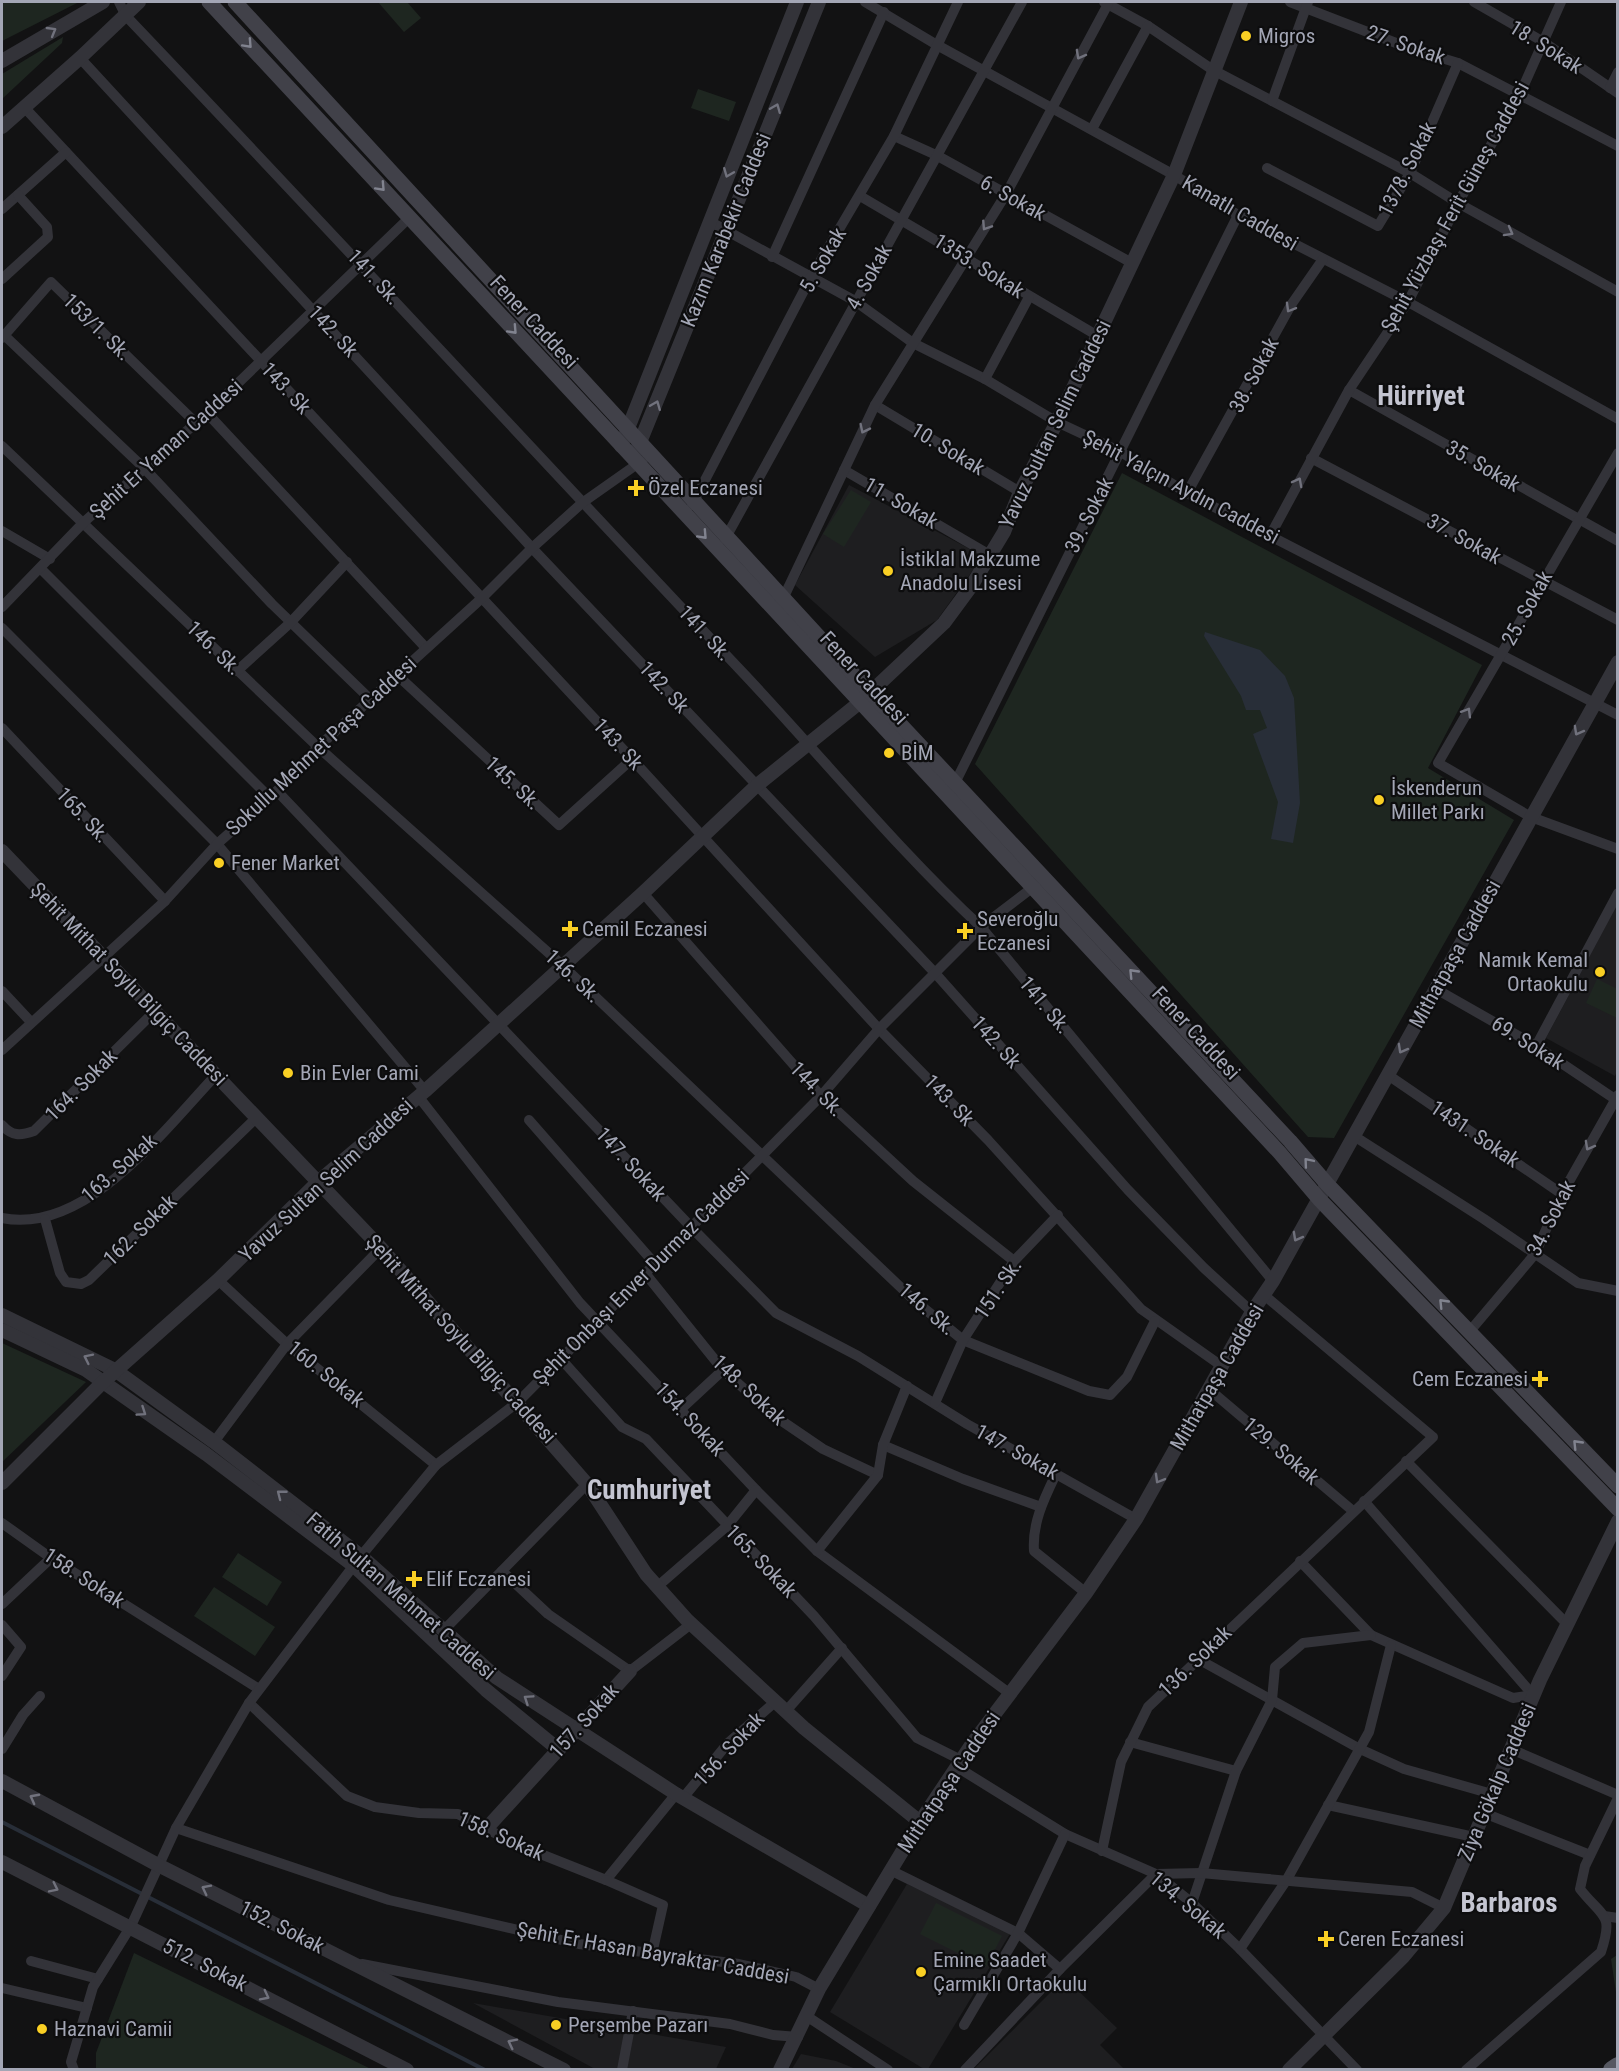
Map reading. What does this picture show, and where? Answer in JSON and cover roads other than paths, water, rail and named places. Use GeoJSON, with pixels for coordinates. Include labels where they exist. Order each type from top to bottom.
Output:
{"type":"FeatureCollection","features":[{"type":"Feature","properties":{"kind":"highway"},"geometry":{"type":"LineString","coordinates":[[1612,2070],[1617,2066]]}},
{"type":"Feature","properties":{"kind":"main road","name":"Fener Caddesi"},"geometry":{"type":"LineString","coordinates":[[208,2],[777,615],[955,783],[1290,1140],[1327,1184],[1617,1486]]}},
{"type":"Feature","properties":{"kind":"main road","name":"Fener Caddesi"},"geometry":{"type":"LineString","coordinates":[[235,2],[783,598],[864,698],[1032,888],[1279,1152],[1319,1199],[1617,1509]]}},
{"type":"Feature","properties":{"kind":"street"},"geometry":{"type":"LineString","coordinates":[[2,61],[103,2]]}},
{"type":"Feature","properties":{"kind":"street","name":"141. Sk."},"geometry":{"type":"LineString","coordinates":[[120,2],[126,16],[362,263],[582,503],[810,744],[941,890],[981,927],[1273,1281]]}},
{"type":"Feature","properties":{"kind":"street"},"geometry":{"type":"LineString","coordinates":[[2,127],[139,2]]}},
{"type":"Feature","properties":{"kind":"street","name":"Kazım Karabekir Caddesi"},"geometry":{"type":"LineString","coordinates":[[621,446],[797,2]]}},
{"type":"Feature","properties":{"kind":"street","name":"Kazım Karabekir Caddesi"},"geometry":{"type":"LineString","coordinates":[[635,462],[645,448],[725,230],[819,2]]}},
{"type":"Feature","properties":{"kind":"street","name":"Kanatlı Caddesi"},"geometry":{"type":"LineString","coordinates":[[865,2],[938,45],[1174,175],[1238,215],[1408,302],[1617,419]]}},
{"type":"Feature","properties":{"kind":"street","name":"5. Sokak"},"geometry":{"type":"LineString","coordinates":[[687,517],[811,277],[894,136],[958,2]]}},
{"type":"Feature","properties":{"kind":"street","name":"4. Sokak"},"geometry":{"type":"LineString","coordinates":[[721,554],[725,535],[1022,2]]}},
{"type":"Feature","properties":{"kind":"street","name":"Yavuz Sultan Selim Caddesi"},"geometry":{"type":"LineString","coordinates":[[2,1483],[115,1370],[218,1280],[320,1181],[643,893],[756,786],[864,698],[944,623],[1004,531],[1020,492],[1057,422],[1174,175],[1241,2]]}},
{"type":"Feature","properties":{"kind":"street","name":"27. Sokak"},"geometry":{"type":"LineString","coordinates":[[1290,2],[1307,5],[1458,63],[1617,146]]}},
{"type":"Feature","properties":{"kind":"street","name":"18. Sokak"},"geometry":{"type":"LineString","coordinates":[[1474,2],[1542,41],[1614,91]]}},
{"type":"Feature","properties":{"kind":"street","name":"Şehit Yüzbaşı Ferit Güneş Caddesi"},"geometry":{"type":"LineString","coordinates":[[1270,534],[1349,390],[1408,302],[1458,203],[1520,94],[1561,2]]}},
{"type":"Feature","properties":{"kind":"street"},"geometry":{"type":"LineString","coordinates":[[777,615],[875,405],[1006,194],[1106,3],[1148,26],[1213,70],[1410,172],[1458,203],[1617,292]]}},
{"type":"Feature","properties":{"kind":"street"},"geometry":{"type":"LineString","coordinates":[[1272,101],[1307,5]]}},
{"type":"Feature","properties":{"kind":"street"},"geometry":{"type":"LineString","coordinates":[[772,257],[884,12]]}},
{"type":"Feature","properties":{"kind":"street"},"geometry":{"type":"LineString","coordinates":[[1092,129],[1148,26]]}},
{"type":"Feature","properties":{"kind":"street","name":"142. Sk"},"geometry":{"type":"LineString","coordinates":[[80,58],[532,548],[934,973],[1128,1190],[1204,1268],[1252,1312]]}},
{"type":"Feature","properties":{"kind":"street","name":"1378. Sokak"},"geometry":{"type":"LineString","coordinates":[[1267,168],[1378,226],[1410,172],[1458,63]]}},
{"type":"Feature","properties":{"kind":"street"},"geometry":{"type":"LineString","coordinates":[[1614,91],[1617,72]]}},
{"type":"Feature","properties":{"kind":"street","name":"143. Sk"},"geometry":{"type":"LineString","coordinates":[[24,107],[632,759],[879,1029],[1058,1215],[1155,1321],[1223,1367]]}},
{"type":"Feature","properties":{"kind":"street","name":"6. Sokak"},"geometry":{"type":"LineString","coordinates":[[894,136],[936,155],[1132,263]]}},
{"type":"Feature","properties":{"kind":"street"},"geometry":{"type":"LineString","coordinates":[[2,210],[66,152]]}},
{"type":"Feature","properties":{"kind":"street"},"geometry":{"type":"LineString","coordinates":[[2,279],[48,237],[46,227],[18,195]]}},
{"type":"Feature","properties":{"kind":"street","name":"1353. Sokak"},"geometry":{"type":"LineString","coordinates":[[860,196],[1098,336]]}},
{"type":"Feature","properties":{"kind":"street","name":"39. Sokak"},"geometry":{"type":"LineString","coordinates":[[955,783],[1238,215]]}},
{"type":"Feature","properties":{"kind":"street","name":"Şehit Er Yaman Caddesi"},"geometry":{"type":"LineString","coordinates":[[2,607],[84,522],[207,414],[409,218]]}},
{"type":"Feature","properties":{"kind":"street","name":"Şehit Yalçın Aydın Caddesi"},"geometry":{"type":"LineString","coordinates":[[709,221],[855,301],[913,343],[985,380],[1057,422],[1121,452],[1187,493],[1617,715]]}},
{"type":"Feature","properties":{"kind":"street","name":"38. Sokak"},"geometry":{"type":"LineString","coordinates":[[1187,493],[1231,418],[1292,304],[1323,259]]}},
{"type":"Feature","properties":{"kind":"street","name":"153/1. Sk."},"geometry":{"type":"LineString","coordinates":[[3,336],[51,282],[196,423]]}},
{"type":"Feature","properties":{"kind":"street"},"geometry":{"type":"LineString","coordinates":[[985,380],[1029,297]]}},
{"type":"Feature","properties":{"kind":"street"},"geometry":{"type":"LineString","coordinates":[[3,336],[145,469],[290,622],[369,698]]}},
{"type":"Feature","properties":{"kind":"street","name":"35. Sokak"},"geometry":{"type":"LineString","coordinates":[[1349,390],[1617,541]]}},
{"type":"Feature","properties":{"kind":"street","name":"10. Sokak"},"geometry":{"type":"LineString","coordinates":[[875,405],[1020,492]]}},
{"type":"Feature","properties":{"kind":"street"},"geometry":{"type":"LineString","coordinates":[[207,414],[426,648]]}},
{"type":"Feature","properties":{"kind":"street","name":"146. Sk."},"geometry":{"type":"LineString","coordinates":[[2,446],[318,747],[561,964],[915,1301],[963,1340],[1070,1384],[1110,1395],[1127,1377],[1155,1321]]}},
{"type":"Feature","properties":{"kind":"street","name":"25. Sokak"},"geometry":{"type":"LineString","coordinates":[[1531,817],[1438,763],[1502,654],[1541,581],[1617,453]]}},
{"type":"Feature","properties":{"kind":"street","name":"37. Sokak"},"geometry":{"type":"LineString","coordinates":[[1311,458],[1617,620]]}},
{"type":"Feature","properties":{"kind":"street","name":"Sokullu Mehmet Paşa Caddesi"},"geometry":{"type":"LineString","coordinates":[[2,1050],[165,901],[217,844],[273,794],[369,698],[482,598],[532,548],[582,503],[635,462]]}},
{"type":"Feature","properties":{"kind":"street","name":"11. Sokak"},"geometry":{"type":"LineString","coordinates":[[844,470],[990,555]]}},
{"type":"Feature","properties":{"kind":"street"},"geometry":{"type":"LineString","coordinates":[[2,531],[50,559]]}},
{"type":"Feature","properties":{"kind":"street"},"geometry":{"type":"LineString","coordinates":[[237,671],[290,622],[347,562]]}},
{"type":"Feature","properties":{"kind":"street","name":"147. Sokak"},"geometry":{"type":"LineString","coordinates":[[41,569],[273,794],[499,1022],[691,1227],[776,1313],[858,1356],[934,1403],[1136,1519]]}},
{"type":"Feature","properties":{"kind":"street","name":"154. Sokak"},"geometry":{"type":"LineString","coordinates":[[2,628],[217,844],[421,1093],[579,1303],[817,1551],[1010,1693]]}},
{"type":"Feature","properties":{"kind":"street","name":"Mithatpaşa Caddesi"},"geometry":{"type":"LineString","coordinates":[[780,2070],[808,2017],[819,1989],[920,1822],[959,1763],[1086,1593],[1136,1519],[1252,1312],[1273,1281],[1617,662]]}},
{"type":"Feature","properties":{"kind":"street","name":"145. Sk."},"geometry":{"type":"LineString","coordinates":[[396,675],[559,825],[632,759]]}},
{"type":"Feature","properties":{"kind":"street","name":"165. Sk."},"geometry":{"type":"LineString","coordinates":[[2,728],[165,901]]}},
{"type":"Feature","properties":{"kind":"street"},"geometry":{"type":"LineString","coordinates":[[1531,817],[1617,849]]}},
{"type":"Feature","properties":{"kind":"street","name":"Şehit Mithat Soylu Bilgiç Caddesi"},"geometry":{"type":"LineString","coordinates":[[2,851],[154,1012],[320,1181],[381,1248],[518,1402],[587,1484],[646,1574],[691,1624],[780,1706],[920,1822]]}},
{"type":"Feature","properties":{"kind":"street","name":"Şehit Onbaşı Enver Durmaz Caddesi"},"geometry":{"type":"LineString","coordinates":[[74,2070],[71,2062],[98,1979],[131,1926],[176,1828],[249,1703],[357,1561],[436,1465],[518,1402],[821,1096],[879,1029],[934,973],[981,927],[1032,888]]}},
{"type":"Feature","properties":{"kind":"street","name":"144. Sk."},"geometry":{"type":"LineString","coordinates":[[643,893],[821,1096],[913,1181],[1014,1261]]}},
{"type":"Feature","properties":{"kind":"street"},"geometry":{"type":"LineString","coordinates":[[1536,1046],[1617,893]]}},
{"type":"Feature","properties":{"kind":"street","name":"69. Sokak"},"geometry":{"type":"LineString","coordinates":[[1436,989],[1536,1046],[1617,1098]]}},
{"type":"Feature","properties":{"kind":"street"},"geometry":{"type":"LineString","coordinates":[[2,991],[31,1022]]}},
{"type":"Feature","properties":{"kind":"street","name":"164. Sokak"},"geometry":{"type":"LineString","coordinates":[[2,1125],[13,1134],[23,1136],[34,1131],[154,1012]]}},
{"type":"Feature","properties":{"kind":"street","name":"163. Sokak"},"geometry":{"type":"LineString","coordinates":[[2,1218],[18,1222],[45,1219],[71,1209],[102,1189],[148,1146],[216,1075]]}},
{"type":"Feature","properties":{"kind":"street","name":"1431. Sokak"},"geometry":{"type":"LineString","coordinates":[[1388,1075],[1562,1194]]}},
{"type":"Feature","properties":{"kind":"street","name":"34. Sokak"},"geometry":{"type":"LineString","coordinates":[[1470,1331],[1534,1254],[1562,1194],[1617,1098]]}},
{"type":"Feature","properties":{"kind":"street","name":"162. Sokak"},"geometry":{"type":"LineString","coordinates":[[45,1219],[60,1273],[66,1282],[81,1284],[89,1280],[257,1117]]}},
{"type":"Feature","properties":{"kind":"street"},"geometry":{"type":"LineString","coordinates":[[529,1120],[655,1264]]}},
{"type":"Feature","properties":{"kind":"street"},"geometry":{"type":"LineString","coordinates":[[1354,1136],[1578,1283],[1617,1291]]}},
{"type":"Feature","properties":{"kind":"street","name":"151. Sk."},"geometry":{"type":"LineString","coordinates":[[934,1403],[963,1340],[1014,1261],[1058,1215]]}},
{"type":"Feature","properties":{"kind":"street"},"geometry":{"type":"LineString","coordinates":[[214,1442],[287,1344],[381,1248]]}},
{"type":"Feature","properties":{"kind":"street","name":"148. Sokak"},"geometry":{"type":"LineString","coordinates":[[645,1273],[723,1370],[789,1428],[823,1449],[878,1475]]}},
{"type":"Feature","properties":{"kind":"street","name":"160. Sokak"},"geometry":{"type":"LineString","coordinates":[[218,1280],[287,1344],[436,1465]]}},
{"type":"Feature","properties":{"kind":"street","name":"136. Sokak"},"geometry":{"type":"LineString","coordinates":[[1102,1851],[1121,1762],[1148,1707],[1433,1437],[1264,1295]]}},
{"type":"Feature","properties":{"kind":"street","name":"Fatih Sultan Mehmet Caddesi"},"geometry":{"type":"LineString","coordinates":[[2,1315],[115,1370],[214,1442],[497,1678],[680,1796],[869,1906]]}},
{"type":"Feature","properties":{"kind":"street","name":"Fatih Sultan Mehmet Caddesi"},"geometry":{"type":"LineString","coordinates":[[2,1330],[86,1370],[357,1561],[467,1673],[559,1750]]}},
{"type":"Feature","properties":{"kind":"street","name":"165. Sokak"},"geometry":{"type":"LineString","coordinates":[[561,1359],[622,1427],[646,1439],[842,1648],[917,1738],[959,1763]]}},
{"type":"Feature","properties":{"kind":"street"},"geometry":{"type":"LineString","coordinates":[[681,1409],[723,1370]]}},
{"type":"Feature","properties":{"kind":"street"},"geometry":{"type":"LineString","coordinates":[[817,1551],[878,1475],[884,1445],[907,1386]]}},
{"type":"Feature","properties":{"kind":"street","name":"129. Sokak"},"geometry":{"type":"LineString","coordinates":[[1210,1390],[1353,1511]]}},
{"type":"Feature","properties":{"kind":"street"},"geometry":{"type":"LineString","coordinates":[[884,1445],[963,1479],[1041,1507]]}},
{"type":"Feature","properties":{"kind":"street"},"geometry":{"type":"LineString","coordinates":[[1406,1461],[1567,1624]]}},
{"type":"Feature","properties":{"kind":"street"},"geometry":{"type":"LineString","coordinates":[[1056,1473],[1041,1507],[1033,1535],[1034,1551],[1086,1593]]}},
{"type":"Feature","properties":{"kind":"street"},"geometry":{"type":"LineString","coordinates":[[443,1631],[587,1484]]}},
{"type":"Feature","properties":{"kind":"street"},"geometry":{"type":"LineString","coordinates":[[658,1586],[727,1526],[756,1490]]}},
{"type":"Feature","properties":{"kind":"street"},"geometry":{"type":"LineString","coordinates":[[1364,1501],[1533,1695]]}},
{"type":"Feature","properties":{"kind":"street","name":"Ziya Gökalp Caddesi"},"geometry":{"type":"LineString","coordinates":[[1289,2070],[1403,1957],[1444,1908],[1533,1695],[1617,1521]]}},
{"type":"Feature","properties":{"kind":"street","name":"158. Sokak"},"geometry":{"type":"LineString","coordinates":[[2,1523],[51,1558],[259,1689]]}},
{"type":"Feature","properties":{"kind":"street"},"geometry":{"type":"LineString","coordinates":[[2,1604],[51,1558]]}},
{"type":"Feature","properties":{"kind":"street"},"geometry":{"type":"LineString","coordinates":[[1300,1561],[1371,1635],[1513,1698],[1533,1695]]}},
{"type":"Feature","properties":{"kind":"street"},"geometry":{"type":"LineString","coordinates":[[502,1571],[548,1614],[630,1671]]}},
{"type":"Feature","properties":{"kind":"street","name":"157. Sokak"},"geometry":{"type":"LineString","coordinates":[[486,1829],[630,1671],[691,1624]]}},
{"type":"Feature","properties":{"kind":"street"},"geometry":{"type":"LineString","coordinates":[[2,1625],[21,1647],[2,1676]]}},
{"type":"Feature","properties":{"kind":"street"},"geometry":{"type":"LineString","coordinates":[[1192,1903],[1236,1771],[1272,1700],[1275,1667],[1303,1643],[1371,1635]]}},
{"type":"Feature","properties":{"kind":"street"},"geometry":{"type":"LineString","coordinates":[[1240,1949],[1286,1881],[1369,1732],[1391,1645]]}},
{"type":"Feature","properties":{"kind":"street","name":"156. Sokak"},"geometry":{"type":"LineString","coordinates":[[680,1796],[728,1743],[780,1706],[842,1648]]}},
{"type":"Feature","properties":{"kind":"street"},"geometry":{"type":"LineString","coordinates":[[1198,1659],[1360,1749],[1404,1769],[1492,1794]]}},
{"type":"Feature","properties":{"kind":"street"},"geometry":{"type":"LineString","coordinates":[[467,1673],[497,1678]]}},
{"type":"Feature","properties":{"kind":"street"},"geometry":{"type":"LineString","coordinates":[[2,1749],[22,1715],[40,1696]]}},
{"type":"Feature","properties":{"kind":"street","name":"158. Sokak"},"geometry":{"type":"LineString","coordinates":[[249,1703],[347,1796],[375,1807],[419,1813],[458,1814],[518,1845],[663,1905],[652,1954]]}},
{"type":"Feature","properties":{"kind":"street"},"geometry":{"type":"LineString","coordinates":[[1130,1742],[1236,1771]]}},
{"type":"Feature","properties":{"kind":"street"},"geometry":{"type":"LineString","coordinates":[[1466,2070],[1601,1952],[1609,1930],[1604,1916],[1580,1889],[1590,1855],[1617,1797],[1511,1749]]}},
{"type":"Feature","properties":{"kind":"street","name":"134. Sokak"},"geometry":{"type":"LineString","coordinates":[[959,1763],[1065,1834],[1156,1874],[1192,1903],[1240,1949],[1357,2070]]}},
{"type":"Feature","properties":{"kind":"street","name":"152. Sokak"},"geometry":{"type":"LineString","coordinates":[[2,1781],[158,1865],[564,2070]]}},
{"type":"Feature","properties":{"kind":"street"},"geometry":{"type":"LineString","coordinates":[[606,1880],[680,1796]]}},
{"type":"Feature","properties":{"kind":"street"},"geometry":{"type":"LineString","coordinates":[[1328,1805],[1474,1837]]}},
{"type":"Feature","properties":{"kind":"street"},"geometry":{"type":"LineString","coordinates":[[1484,1813],[1590,1855]]}},
{"type":"Feature","properties":{"kind":"street","name":"Şehit Er Hasan Bayraktar Caddesi"},"geometry":{"type":"LineString","coordinates":[[176,1828],[389,1900],[579,1944],[739,1964],[796,1977],[819,1989]]}},
{"type":"Feature","properties":{"kind":"street"},"geometry":{"type":"LineString","coordinates":[[964,2025],[1017,1933],[1065,1834]]}},
{"type":"Feature","properties":{"kind":"street","name":"512. Sokak"},"geometry":{"type":"LineString","coordinates":[[2,1862],[131,1926],[407,2070]]}},
{"type":"Feature","properties":{"kind":"street"},"geometry":{"type":"LineString","coordinates":[[890,1870],[1017,1933],[1060,1969]]}},
{"type":"Feature","properties":{"kind":"street"},"geometry":{"type":"LineString","coordinates":[[965,2070],[1060,1969],[1156,1874],[1201,1873],[1412,1892],[1444,1908]]}},
{"type":"Feature","properties":{"kind":"street"},"geometry":{"type":"LineString","coordinates":[[1604,1916],[1617,1918]]}},
{"type":"Feature","properties":{"kind":"street"},"geometry":{"type":"LineString","coordinates":[[30,1961],[98,1979]]}},
{"type":"Feature","properties":{"kind":"street"},"geometry":{"type":"LineString","coordinates":[[350,1962],[558,2002],[730,2024],[773,2035],[798,2037]]}},
{"type":"Feature","properties":{"kind":"street"},"geometry":{"type":"LineString","coordinates":[[2,1988],[87,2008]]}},
{"type":"Feature","properties":{"kind":"street"},"geometry":{"type":"LineString","coordinates":[[622,2070],[633,2011]]}},
{"type":"Feature","properties":{"kind":"street"},"geometry":{"type":"LineString","coordinates":[[808,2017],[888,2070]]}},
{"type":"Feature","properties":{"kind":"waterway"},"geometry":{"type":"LineString","coordinates":[[2,1822],[485,2070]]}},
{"type":"Feature","properties":{"kind":"place","name":"Migros"},"geometry":{"type":"Point","coordinates":[1246,36]}},
{"type":"Feature","properties":{"kind":"place","name":"Özel Eczanesi"},"geometry":{"type":"Point","coordinates":[636,488]}},
{"type":"Feature","properties":{"kind":"place","name":"İstiklal Makzume Anadolu Lisesi"},"geometry":{"type":"Point","coordinates":[888,571]}},
{"type":"Feature","properties":{"kind":"place","name":"BİM"},"geometry":{"type":"Point","coordinates":[889,753]}},
{"type":"Feature","properties":{"kind":"place","name":"İskenderun Millet Parkı"},"geometry":{"type":"Point","coordinates":[1379,800]}},
{"type":"Feature","properties":{"kind":"place","name":"Fener Market"},"geometry":{"type":"Point","coordinates":[219,863]}},
{"type":"Feature","properties":{"kind":"place","name":"Cemil Eczanesi"},"geometry":{"type":"Point","coordinates":[570,929]}},
{"type":"Feature","properties":{"kind":"place","name":"Severoğlu Eczanesi"},"geometry":{"type":"Point","coordinates":[965,931]}},
{"type":"Feature","properties":{"kind":"place","name":"Namık Kemal Ortaokulu"},"geometry":{"type":"Point","coordinates":[1600,972]}},
{"type":"Feature","properties":{"kind":"place","name":"Bin Evler Cami"},"geometry":{"type":"Point","coordinates":[288,1073]}},
{"type":"Feature","properties":{"kind":"place","name":"Cem Eczanesi"},"geometry":{"type":"Point","coordinates":[1540,1379]}},
{"type":"Feature","properties":{"kind":"place","name":"Elif Eczanesi"},"geometry":{"type":"Point","coordinates":[414,1579]}},
{"type":"Feature","properties":{"kind":"place","name":"Ceren Eczanesi"},"geometry":{"type":"Point","coordinates":[1326,1939]}},
{"type":"Feature","properties":{"kind":"place","name":"Emine Saadet Çarmıklı Ortaokulu"},"geometry":{"type":"Point","coordinates":[921,1972]}},
{"type":"Feature","properties":{"kind":"place","name":"Perşembe Pazarı"},"geometry":{"type":"Point","coordinates":[556,2025]}},
{"type":"Feature","properties":{"kind":"place","name":"Haznavi Camii"},"geometry":{"type":"Point","coordinates":[42,2029]}},
{"type":"Feature","properties":{"kind":"district","name":"Hürriyet"},"geometry":{"type":"Point","coordinates":[1421,396]}},
{"type":"Feature","properties":{"kind":"district","name":"Cumhuriyet"},"geometry":{"type":"Point","coordinates":[649,1490]}},
{"type":"Feature","properties":{"kind":"district","name":"Barbaros"},"geometry":{"type":"Point","coordinates":[1509,1903]}}]}
